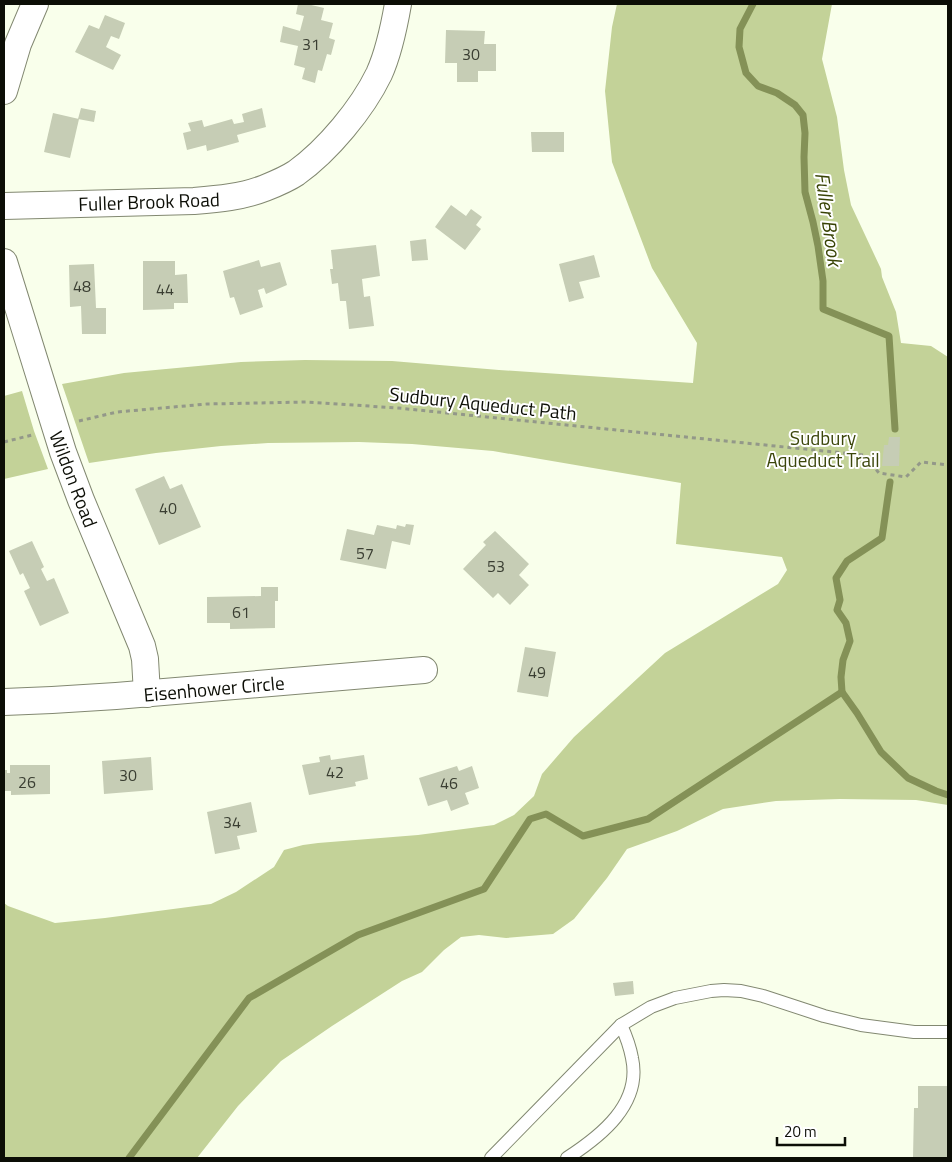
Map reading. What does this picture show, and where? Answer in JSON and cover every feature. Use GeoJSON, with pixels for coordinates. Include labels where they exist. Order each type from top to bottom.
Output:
{"type":"FeatureCollection","features":[{"type":"Feature","properties":{"kind":"street"},"geometry":{"type":"LineString","coordinates":[[4,91],[18,44],[35,4]]}},
{"type":"Feature","properties":{"kind":"street","name":"Fuller Brook Road"},"geometry":{"type":"LineString","coordinates":[[4,206],[194,202],[230,198],[280,181],[295,173],[322,150],[351,118],[362,102],[379,73],[385,58],[398,4]]}},
{"type":"Feature","properties":{"kind":"street","name":"Wildon Road"},"geometry":{"type":"LineString","coordinates":[[4,262],[55,428],[81,500],[142,646],[146,666],[147,694]]}},
{"type":"Feature","properties":{"kind":"street","name":"Eisenhower Circle"},"geometry":{"type":"LineString","coordinates":[[4,702],[147,694],[424,670]]}},
{"type":"Feature","properties":{"kind":"lane"},"geometry":{"type":"LineString","coordinates":[[493,1158],[622,1025],[651,1007],[675,998],[701,992],[731,990],[762,996],[824,1016],[861,1025],[914,1032],[948,1032]]}},
{"type":"Feature","properties":{"kind":"lane"},"geometry":{"type":"LineString","coordinates":[[567,1158],[578,1152],[603,1131],[622,1110],[629,1098],[633,1085],[633,1059],[622,1025]]}},
{"type":"Feature","properties":{"kind":"path","name":"Sudbury Aqueduct Path"},"geometry":{"type":"LineString","coordinates":[[4,442],[117,412],[215,404],[316,403],[398,408],[864,455],[879,473],[906,476],[922,462],[948,465]]}},
{"type":"Feature","properties":{"kind":"green space","name":"Sudbury Aqueduct Trail"},"geometry":{"type":"Polygon","coordinates":[[[617,4],[832,4],[822,59],[837,117],[851,205],[881,269],[882,277],[896,312],[901,343],[931,346],[948,357],[948,805],[916,800],[840,799],[776,801],[723,809],[677,831],[627,849],[607,878],[574,919],[553,934],[506,938],[479,935],[461,937],[444,950],[422,972],[402,981],[281,1061],[238,1106],[197,1158],[4,1158],[4,903],[55,923],[211,904],[236,892],[274,867],[284,850],[318,843],[418,835],[494,825],[514,815],[534,796],[542,774],[574,737],[665,653],[778,584],[787,570],[782,557],[676,544],[681,483],[493,451],[412,444],[359,442],[268,443],[156,453],[89,463],[62,384],[124,373],[241,362],[305,360],[392,361],[693,383],[697,343],[652,268],[612,162],[605,91],[612,27],[617,4]]]}},
{"type":"Feature","properties":{"kind":"green space"},"geometry":{"type":"Polygon","coordinates":[[[22,391],[48,469],[4,479],[4,396],[22,391]]]}},
{"type":"Feature","properties":{"kind":"building"},"geometry":{"type":"Polygon","coordinates":[[[298,4],[324,8],[321,20],[333,23],[329,38],[335,40],[331,55],[327,54],[322,71],[318,70],[315,83],[302,79],[305,68],[294,65],[298,46],[280,42],[283,26],[300,31],[304,16],[296,14],[298,4]]]}},
{"type":"Feature","properties":{"kind":"building"},"geometry":{"type":"Polygon","coordinates":[[[105,15],[125,23],[119,39],[111,36],[106,47],[121,55],[113,70],[75,52],[89,25],[99,29],[105,15]]]}},
{"type":"Feature","properties":{"kind":"building"},"geometry":{"type":"Polygon","coordinates":[[[446,30],[485,31],[484,44],[496,44],[496,71],[478,71],[478,82],[457,82],[457,63],[445,63],[446,30]]]}},
{"type":"Feature","properties":{"kind":"building"},"geometry":{"type":"Polygon","coordinates":[[[81,108],[96,111],[94,122],[78,119],[81,108]]]}},
{"type":"Feature","properties":{"kind":"building"},"geometry":{"type":"Polygon","coordinates":[[[262,108],[266,127],[237,135],[239,142],[207,151],[206,145],[187,150],[183,133],[191,131],[188,123],[202,120],[204,127],[232,119],[234,124],[244,122],[242,114],[262,108]]]}},
{"type":"Feature","properties":{"kind":"building"},"geometry":{"type":"Polygon","coordinates":[[[53,113],[79,119],[70,158],[44,152],[53,113]]]}},
{"type":"Feature","properties":{"kind":"building"},"geometry":{"type":"Polygon","coordinates":[[[531,132],[564,132],[564,152],[532,152],[531,132]]]}},
{"type":"Feature","properties":{"kind":"building"},"geometry":{"type":"Polygon","coordinates":[[[451,205],[466,216],[471,209],[482,217],[476,225],[481,229],[465,250],[435,227],[451,205]]]}},
{"type":"Feature","properties":{"kind":"building"},"geometry":{"type":"Polygon","coordinates":[[[426,239],[428,260],[412,261],[410,241],[426,239]]]}},
{"type":"Feature","properties":{"kind":"building"},"geometry":{"type":"Polygon","coordinates":[[[376,245],[380,276],[362,279],[364,297],[370,296],[374,326],[349,329],[346,301],[340,301],[338,283],[332,284],[330,269],[333,269],[331,250],[376,245]]]}},
{"type":"Feature","properties":{"kind":"building"},"geometry":{"type":"Polygon","coordinates":[[[594,255],[600,277],[579,282],[584,298],[569,302],[559,264],[594,255]]]}},
{"type":"Feature","properties":{"kind":"building"},"geometry":{"type":"Polygon","coordinates":[[[259,260],[261,267],[280,262],[287,285],[266,294],[264,288],[258,290],[263,307],[240,315],[234,297],[230,298],[223,271],[259,260]]]}},
{"type":"Feature","properties":{"kind":"building"},"geometry":{"type":"Polygon","coordinates":[[[143,261],[175,261],[175,275],[187,274],[188,303],[174,303],[174,309],[143,310],[143,261]]]}},
{"type":"Feature","properties":{"kind":"building"},"geometry":{"type":"Polygon","coordinates":[[[94,264],[96,308],[106,308],[106,334],[82,334],[81,306],[70,307],[69,265],[94,264]]]}},
{"type":"Feature","properties":{"kind":"building"},"geometry":{"type":"Polygon","coordinates":[[[889,437],[900,437],[899,466],[882,466],[884,445],[888,445],[889,437]]]}},
{"type":"Feature","properties":{"kind":"building"},"geometry":{"type":"Polygon","coordinates":[[[164,476],[170,489],[182,484],[201,527],[159,545],[135,489],[164,476]]]}},
{"type":"Feature","properties":{"kind":"building"},"geometry":{"type":"Polygon","coordinates":[[[406,524],[414,525],[410,545],[392,541],[386,569],[340,560],[347,529],[374,535],[377,525],[396,529],[397,525],[405,527],[406,524]]]}},
{"type":"Feature","properties":{"kind":"building"},"geometry":{"type":"Polygon","coordinates":[[[495,531],[529,564],[519,575],[529,585],[510,605],[498,593],[493,598],[463,569],[486,545],[483,542],[495,531]]]}},
{"type":"Feature","properties":{"kind":"building"},"geometry":{"type":"Polygon","coordinates":[[[32,541],[44,567],[41,569],[47,581],[54,578],[69,613],[40,626],[24,591],[30,588],[23,573],[20,575],[9,551],[32,541]]]}},
{"type":"Feature","properties":{"kind":"building"},"geometry":{"type":"Polygon","coordinates":[[[261,587],[278,587],[278,601],[275,601],[275,628],[230,629],[230,623],[207,623],[207,597],[261,596],[261,587]]]}},
{"type":"Feature","properties":{"kind":"building"},"geometry":{"type":"Polygon","coordinates":[[[525,647],[556,652],[548,697],[517,692],[525,647]]]}},
{"type":"Feature","properties":{"kind":"building"},"geometry":{"type":"Polygon","coordinates":[[[330,755],[331,760],[364,755],[368,779],[355,782],[356,786],[309,795],[302,765],[320,762],[319,757],[330,755]]]}},
{"type":"Feature","properties":{"kind":"building"},"geometry":{"type":"Polygon","coordinates":[[[151,757],[153,790],[104,794],[102,761],[151,757]]]}},
{"type":"Feature","properties":{"kind":"building"},"geometry":{"type":"Polygon","coordinates":[[[10,765],[50,765],[50,794],[11,795],[11,791],[4,791],[4,770],[10,773],[10,765]]]}},
{"type":"Feature","properties":{"kind":"building"},"geometry":{"type":"Polygon","coordinates":[[[457,766],[459,771],[472,766],[479,788],[465,793],[469,804],[451,811],[447,800],[428,806],[419,778],[457,766]]]}},
{"type":"Feature","properties":{"kind":"building"},"geometry":{"type":"Polygon","coordinates":[[[251,802],[257,832],[237,836],[240,849],[215,854],[207,812],[251,802]]]}},
{"type":"Feature","properties":{"kind":"building"},"geometry":{"type":"Polygon","coordinates":[[[633,981],[634,994],[615,996],[613,983],[633,981]]]}},
{"type":"Feature","properties":{"kind":"building"},"geometry":{"type":"Polygon","coordinates":[[[918,1086],[948,1086],[948,1158],[913,1158],[914,1108],[918,1108],[918,1086]]]}},
{"type":"Feature","properties":{"kind":"waterway","name":"Fuller Brook"},"geometry":{"type":"LineString","coordinates":[[753,4],[740,29],[739,47],[746,73],[758,86],[777,93],[795,105],[803,115],[805,133],[805,192],[818,246],[823,281],[823,309],[889,336],[895,429]]}},
{"type":"Feature","properties":{"kind":"waterway","name":"Fuller Brook"},"geometry":{"type":"LineString","coordinates":[[890,482],[882,538],[847,561],[836,578],[840,600],[837,610],[846,623],[850,641],[843,660],[842,692],[881,752],[908,778],[948,795]]}},
{"type":"Feature","properties":{"kind":"waterway"},"geometry":{"type":"LineString","coordinates":[[129,1158],[249,998],[358,935],[484,889],[530,819],[546,814],[583,836],[648,819],[842,692]]}}]}
